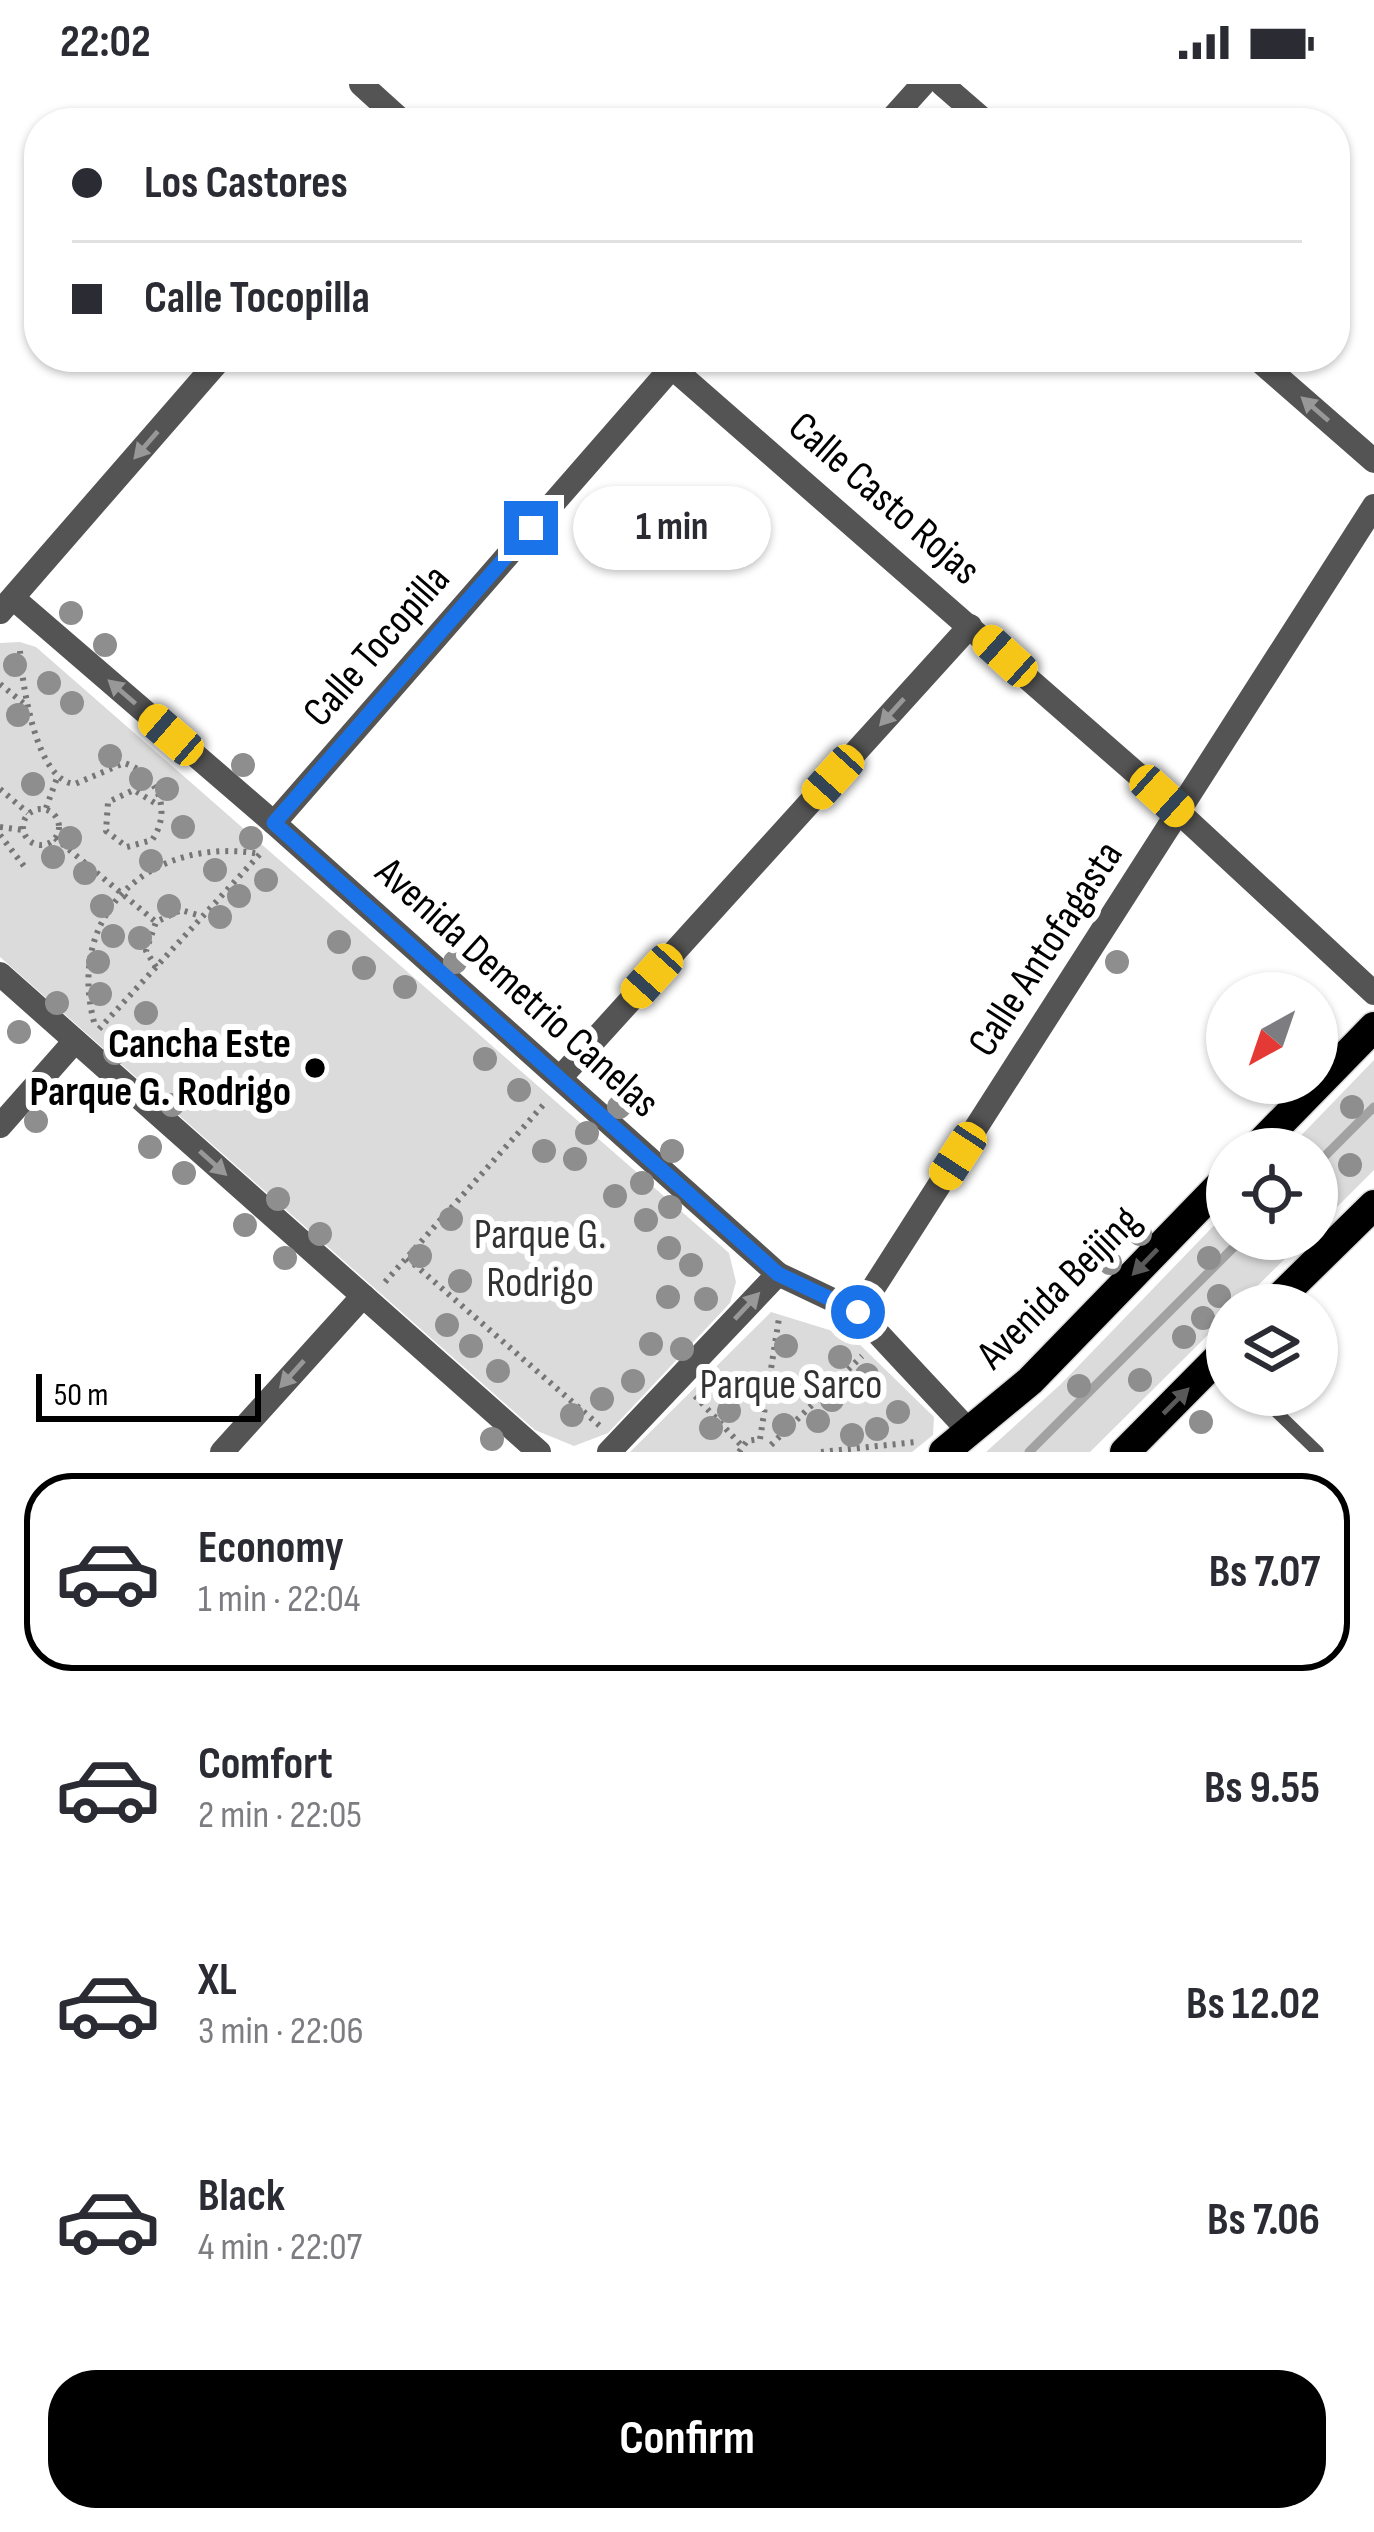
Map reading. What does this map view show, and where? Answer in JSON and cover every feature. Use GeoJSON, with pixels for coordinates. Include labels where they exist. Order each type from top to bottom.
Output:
{"type":"FeatureCollection","features":[{"type":"Feature","properties":{"kind":"main road"},"geometry":{"type":"LineString","coordinates":[[1275,1128],[1374,1027]]}},
{"type":"Feature","properties":{"kind":"main road","name":"Avenida Beijing"},"geometry":{"type":"LineString","coordinates":[[930,1447],[969,1431],[1030,1381],[1206,1200]]}},
{"type":"Feature","properties":{"kind":"main road"},"geometry":{"type":"LineString","coordinates":[[1293,1284],[1374,1205]]}},
{"type":"Feature","properties":{"kind":"main road"},"geometry":{"type":"LineString","coordinates":[[1125,1452],[1206,1374]]}},
{"type":"Feature","properties":{"kind":"street"},"geometry":{"type":"LineString","coordinates":[[362,84],[388,108]]}},
{"type":"Feature","properties":{"kind":"street"},"geometry":{"type":"LineString","coordinates":[[901,108],[923,84]]}},
{"type":"Feature","properties":{"kind":"street"},"geometry":{"type":"LineString","coordinates":[[942,84],[970,108]]}},
{"type":"Feature","properties":{"kind":"street"},"geometry":{"type":"LineString","coordinates":[[6,605],[209,372]]}},
{"type":"Feature","properties":{"kind":"street","name":"Calle Tocopilla"},"geometry":{"type":"LineString","coordinates":[[274,823],[661,372]]}},
{"type":"Feature","properties":{"kind":"street","name":"Calle Casto Rojas"},"geometry":{"type":"LineString","coordinates":[[684,372],[1180,812],[1374,992]]}},
{"type":"Feature","properties":{"kind":"street"},"geometry":{"type":"LineString","coordinates":[[1272,372],[1374,461]]}},
{"type":"Feature","properties":{"kind":"street","name":"Calle Antofagasta"},"geometry":{"type":"LineString","coordinates":[[858,1312],[1374,506]]}},
{"type":"Feature","properties":{"kind":"street","name":"Avenida Demetrio Canelas"},"geometry":{"type":"LineString","coordinates":[[6,605],[274,823],[778,1274],[858,1312],[969,1431]]}},
{"type":"Feature","properties":{"kind":"street"},"geometry":{"type":"LineString","coordinates":[[560,1078],[970,626]]}},
{"type":"Feature","properties":{"kind":"street"},"geometry":{"type":"LineString","coordinates":[[0,974],[373,1291],[539,1452]]}},
{"type":"Feature","properties":{"kind":"street"},"geometry":{"type":"LineString","coordinates":[[0,1126],[75,1040]]}},
{"type":"Feature","properties":{"kind":"street"},"geometry":{"type":"LineString","coordinates":[[606,1440],[778,1274]]}},
{"type":"Feature","properties":{"kind":"street"},"geometry":{"type":"LineString","coordinates":[[222,1452],[373,1291]]}},
{"type":"Feature","properties":{"kind":"lane"},"geometry":{"type":"LineString","coordinates":[[1280,1416],[1318,1452]]}},
{"type":"Feature","properties":{"kind":"path"},"geometry":{"type":"LineString","coordinates":[[20,651],[30,710],[48,767],[57,778],[75,784],[124,763],[150,776],[158,789],[158,805],[158,832],[145,844],[118,844],[106,831],[108,802],[124,790],[143,792],[158,805]]}},
{"type":"Feature","properties":{"kind":"path"},"geometry":{"type":"LineString","coordinates":[[0,684],[30,710]]}},
{"type":"Feature","properties":{"kind":"path"},"geometry":{"type":"LineString","coordinates":[[45,809],[57,778]]}},
{"type":"Feature","properties":{"kind":"path"},"geometry":{"type":"LineString","coordinates":[[0,789],[28,813]]}},
{"type":"Feature","properties":{"kind":"path"},"geometry":{"type":"LineString","coordinates":[[28,813],[45,809]]}},
{"type":"Feature","properties":{"kind":"path"},"geometry":{"type":"LineString","coordinates":[[45,809],[58,821],[55,838]]}},
{"type":"Feature","properties":{"kind":"path"},"geometry":{"type":"LineString","coordinates":[[23,830],[28,813]]}},
{"type":"Feature","properties":{"kind":"path"},"geometry":{"type":"LineString","coordinates":[[23,830],[34,844],[55,838]]}},
{"type":"Feature","properties":{"kind":"path"},"geometry":{"type":"LineString","coordinates":[[0,831],[23,830]]}},
{"type":"Feature","properties":{"kind":"path"},"geometry":{"type":"LineString","coordinates":[[0,831],[28,870]]}},
{"type":"Feature","properties":{"kind":"path"},"geometry":{"type":"LineString","coordinates":[[55,838],[156,922]]}},
{"type":"Feature","properties":{"kind":"path"},"geometry":{"type":"LineString","coordinates":[[230,849],[260,854],[202,916],[97,1031],[89,1003],[93,945],[121,894],[170,859],[230,849]]}},
{"type":"Feature","properties":{"kind":"path"},"geometry":{"type":"LineString","coordinates":[[156,967],[146,951],[156,922],[181,910],[202,916]]}},
{"type":"Feature","properties":{"kind":"path"},"geometry":{"type":"LineString","coordinates":[[373,1291],[545,1103]]}},
{"type":"Feature","properties":{"kind":"path"},"geometry":{"type":"LineString","coordinates":[[406,1258],[606,1440]]}},
{"type":"Feature","properties":{"kind":"path"},"geometry":{"type":"LineString","coordinates":[[760,1439],[779,1318]]}},
{"type":"Feature","properties":{"kind":"path"},"geometry":{"type":"LineString","coordinates":[[760,1439],[773,1448],[865,1353]]}},
{"type":"Feature","properties":{"kind":"path"},"geometry":{"type":"LineString","coordinates":[[695,1396],[741,1449],[760,1439]]}},
{"type":"Feature","properties":{"kind":"path"},"geometry":{"type":"LineString","coordinates":[[820,1452],[930,1447]]}},
{"type":"Feature","properties":{"kind":"green space","name":"Parque G. Rodrigo"},"geometry":{"type":"Polygon","coordinates":[[[0,643],[36,647],[729,1253],[736,1282],[730,1303],[608,1433],[574,1446],[535,1430],[0,957],[0,643]]]}},
{"type":"Feature","properties":{"kind":"green space"},"geometry":{"type":"Polygon","coordinates":[[[1374,1060],[1374,1170],[1338,1206],[1338,1128],[1308,1128],[1331,1104],[1338,1104],[1338,1097],[1374,1060]]]}},
{"type":"Feature","properties":{"kind":"green space"},"geometry":{"type":"Polygon","coordinates":[[[1206,1234],[1206,1260],[1284,1260],[1259,1284],[1206,1284],[1206,1337],[1090,1452],[986,1452],[1061,1384],[1206,1234]]]}},
{"type":"Feature","properties":{"kind":"green space","name":"Parque Sarco"},"geometry":{"type":"Polygon","coordinates":[[[771,1312],[852,1337],[934,1417],[933,1435],[912,1452],[630,1452],[771,1312]]]}},
{"type":"Feature","properties":{"kind":"waterway"},"geometry":{"type":"LineString","coordinates":[[1338,1143],[1374,1107]]}},
{"type":"Feature","properties":{"kind":"waterway"},"geometry":{"type":"LineString","coordinates":[[1029,1452],[1221,1260]]}},
{"type":"Feature","properties":{"kind":"place","name":"Cancha Este Parque G. Rodrigo"},"geometry":{"type":"Point","coordinates":[315,1068]}},
{"type":"Feature","properties":{"kind":"route"},"geometry":{"type":"LineString","coordinates":[[531,528],[274,823],[778,1274],[858,1312]]}}]}
